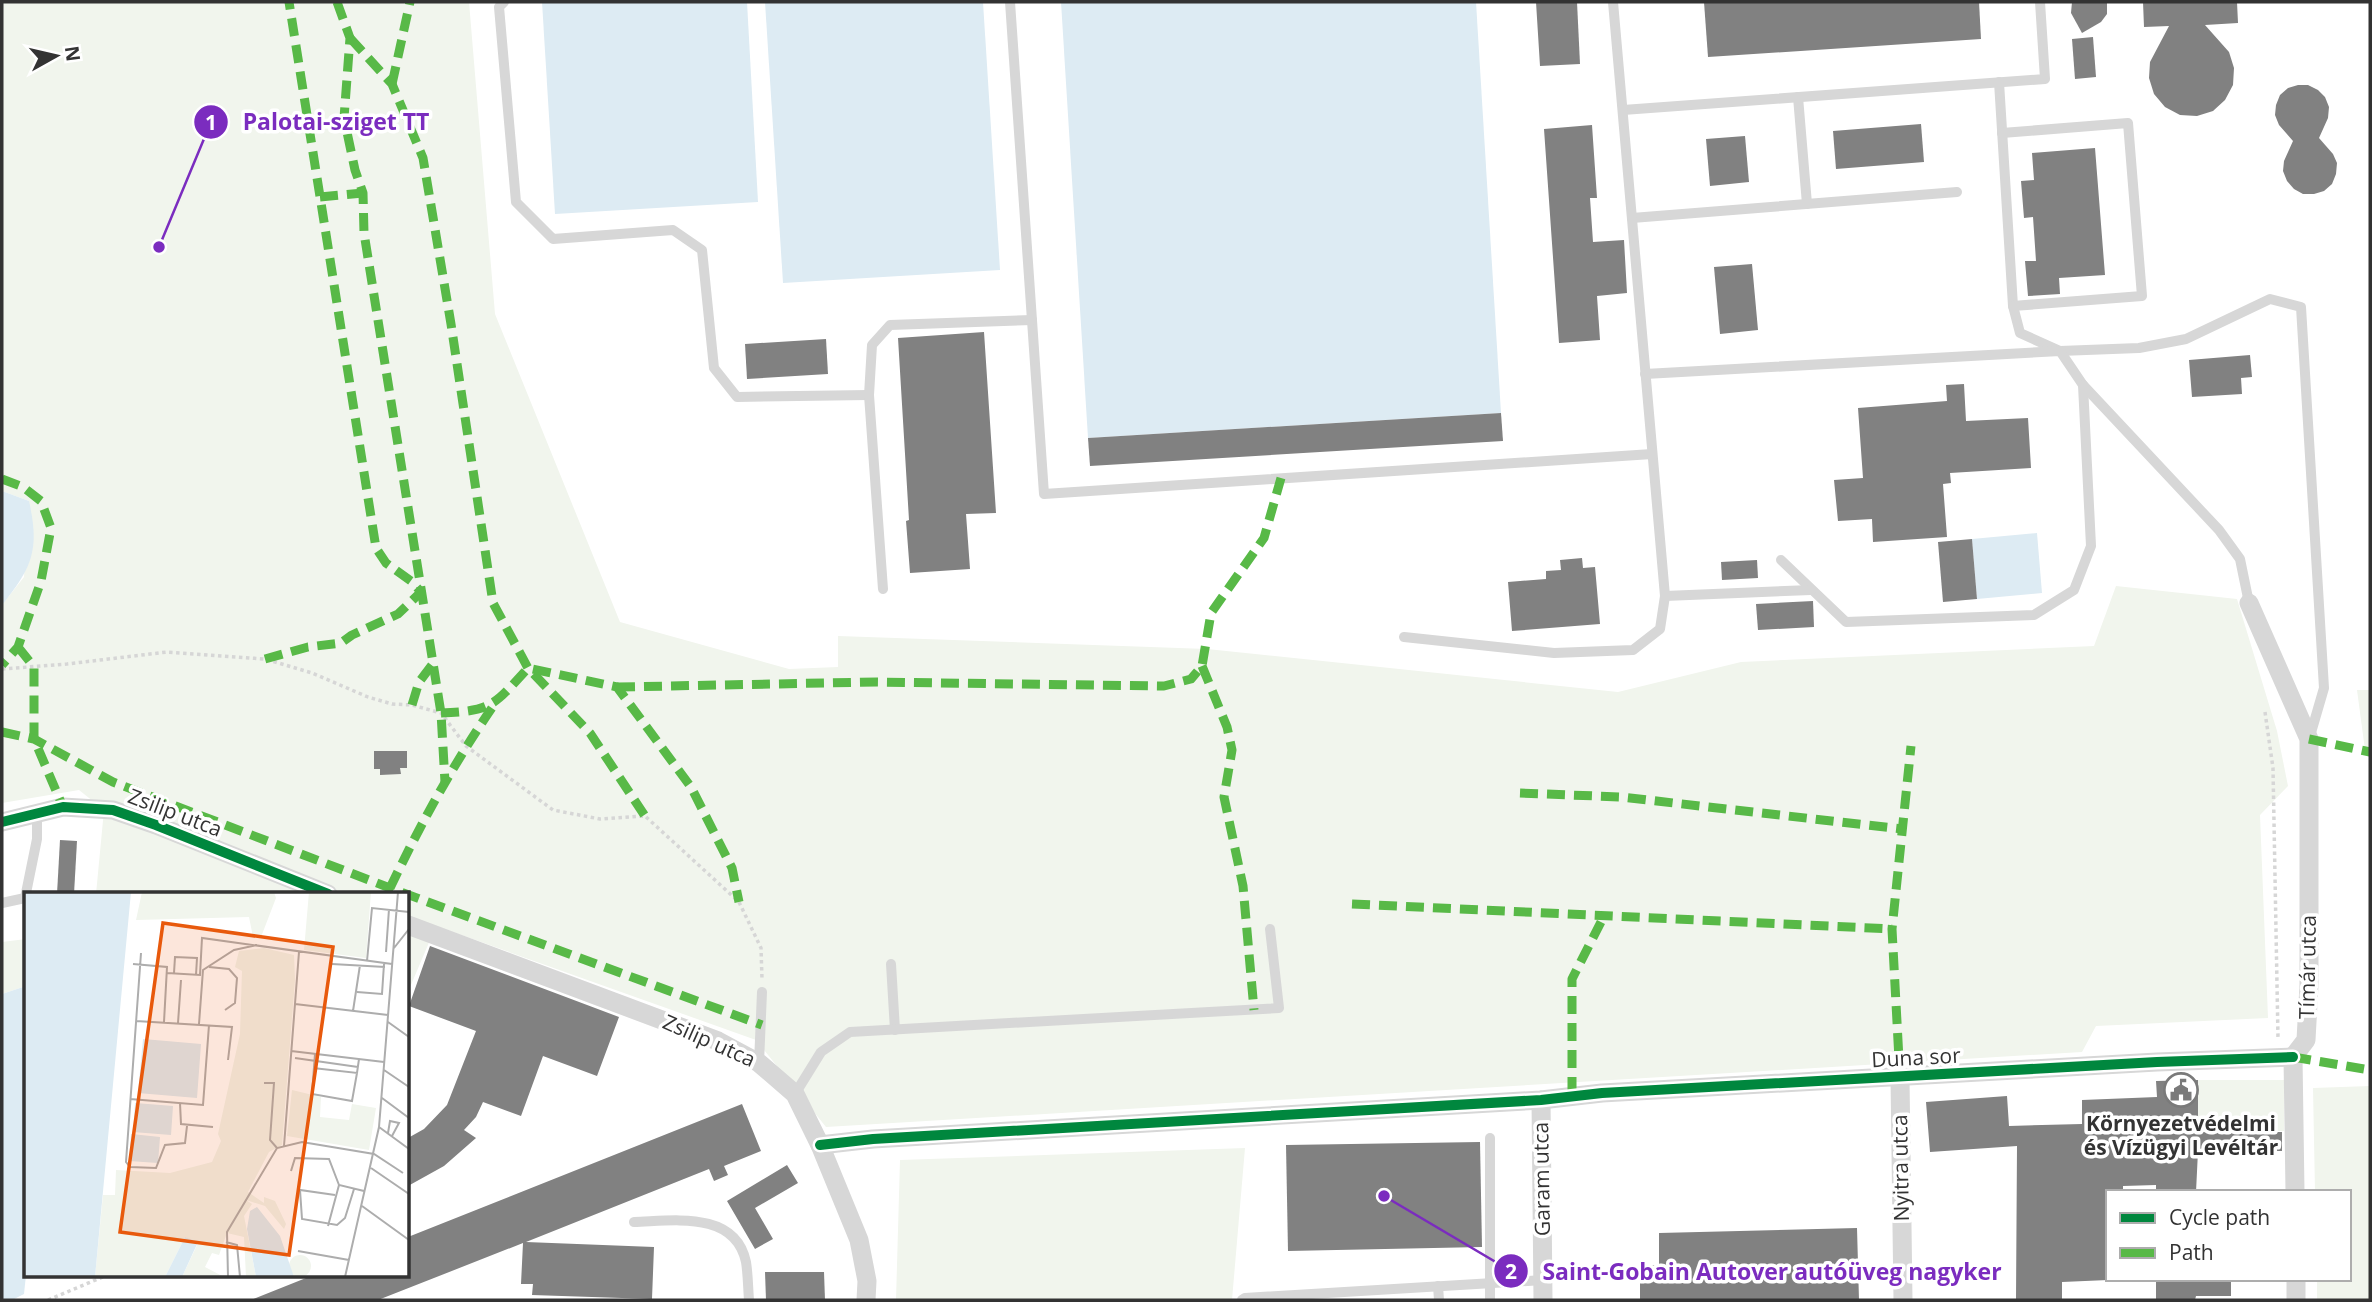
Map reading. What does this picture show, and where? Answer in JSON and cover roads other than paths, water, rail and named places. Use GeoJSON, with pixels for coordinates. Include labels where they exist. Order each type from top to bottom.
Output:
{"type":"FeatureCollection","features":[{"type":"Feature","properties":{"kind":"street"},"geometry":{"type":"LineString","coordinates":[[2249,603],[2309,739]]}},
{"type":"Feature","properties":{"kind":"street","name":"Tímár utca"},"geometry":{"type":"LineString","coordinates":[[2295,1190],[2286,1058],[2306,1040],[2309,985],[2309,739]]}},
{"type":"Feature","properties":{"kind":"street","name":"Zsilip utca"},"geometry":{"type":"LineString","coordinates":[[2,822],[64,807],[113,810],[323,892]]}},
{"type":"Feature","properties":{"kind":"street","name":"Zsilip utca"},"geometry":{"type":"LineString","coordinates":[[410,926],[718,1041],[759,1063],[795,1094],[820,1146],[859,1240],[867,1281],[866,1300]]}},
{"type":"Feature","properties":{"kind":"street","name":"Duna sor"},"geometry":{"type":"LineString","coordinates":[[820,1146],[873,1139],[1541,1100],[1602,1093],[2157,1062],[2286,1058]]}},
{"type":"Feature","properties":{"kind":"street","name":"Nyitra utca"},"geometry":{"type":"LineString","coordinates":[[1900,1078],[1903,1300]]}},
{"type":"Feature","properties":{"kind":"street","name":"Garam utca"},"geometry":{"type":"LineString","coordinates":[[1541,1100],[1543,1300]]}},
{"type":"Feature","properties":{"kind":"street"},"geometry":{"type":"LineString","coordinates":[[2296,1281],[2296,1300]]}},
{"type":"Feature","properties":{"kind":"lane"},"geometry":{"type":"LineString","coordinates":[[504,2],[499,7],[516,202],[553,239],[673,230],[702,250],[714,368],[737,397],[869,395]]}},
{"type":"Feature","properties":{"kind":"lane"},"geometry":{"type":"LineString","coordinates":[[1010,2],[1044,494],[1652,454]]}},
{"type":"Feature","properties":{"kind":"lane"},"geometry":{"type":"LineString","coordinates":[[1404,637],[1554,653],[1633,650],[1660,629],[1665,596],[1613,2]]}},
{"type":"Feature","properties":{"kind":"lane"},"geometry":{"type":"LineString","coordinates":[[1623,110],[2045,79],[2040,2]]}},
{"type":"Feature","properties":{"kind":"lane"},"geometry":{"type":"LineString","coordinates":[[1999,82],[2012,306],[2020,332],[2060,351],[2083,385],[2219,530],[2240,559],[2249,603]]}},
{"type":"Feature","properties":{"kind":"lane"},"geometry":{"type":"LineString","coordinates":[[1798,97],[1807,204]]}},
{"type":"Feature","properties":{"kind":"lane"},"geometry":{"type":"LineString","coordinates":[[2002,133],[2128,123],[2142,296],[2012,306]]}},
{"type":"Feature","properties":{"kind":"lane"},"geometry":{"type":"LineString","coordinates":[[1632,218],[1957,192]]}},
{"type":"Feature","properties":{"kind":"lane"},"geometry":{"type":"LineString","coordinates":[[1645,374],[2139,348],[2186,339],[2270,299],[2301,307],[2324,688],[2309,739]]}},
{"type":"Feature","properties":{"kind":"lane"},"geometry":{"type":"LineString","coordinates":[[883,589],[869,395],[872,345],[890,325],[1032,320]]}},
{"type":"Feature","properties":{"kind":"lane"},"geometry":{"type":"LineString","coordinates":[[1781,560],[1846,622],[2034,615],[2074,590],[2091,546],[2083,385]]}},
{"type":"Feature","properties":{"kind":"lane"},"geometry":{"type":"LineString","coordinates":[[1665,596],[1811,590]]}},
{"type":"Feature","properties":{"kind":"lane"},"geometry":{"type":"LineString","coordinates":[[27,892],[37,839],[37,813]]}},
{"type":"Feature","properties":{"kind":"lane"},"geometry":{"type":"LineString","coordinates":[[2,903],[24,899]]}},
{"type":"Feature","properties":{"kind":"lane"},"geometry":{"type":"LineString","coordinates":[[795,1094],[821,1052],[850,1032],[1279,1008],[1270,929]]}},
{"type":"Feature","properties":{"kind":"lane"},"geometry":{"type":"LineString","coordinates":[[891,964],[895,1030]]}},
{"type":"Feature","properties":{"kind":"lane"},"geometry":{"type":"LineString","coordinates":[[759,1063],[762,992]]}},
{"type":"Feature","properties":{"kind":"lane"},"geometry":{"type":"LineString","coordinates":[[1490,1138],[1490,1300]]}},
{"type":"Feature","properties":{"kind":"lane"},"geometry":{"type":"LineString","coordinates":[[634,1222],[701,1221],[728,1233],[738,1244],[746,1260],[749,1300]]}},
{"type":"Feature","properties":{"kind":"lane"},"geometry":{"type":"LineString","coordinates":[[1242,1300],[1543,1279]]}},
{"type":"Feature","properties":{"kind":"lane"},"geometry":{"type":"LineString","coordinates":[[1438,1286],[1439,1300]]}},
{"type":"Feature","properties":{"kind":"place","name":"Palotai-sziget TT"},"geometry":{"type":"Point","coordinates":[159,247]}},
{"type":"Feature","properties":{"kind":"place","name":"Környezetvédelmi és Vízügyi Levéltár"},"geometry":{"type":"Point","coordinates":[2181,1090]}},
{"type":"Feature","properties":{"kind":"place","name":"Saint-Gobain Autover autóüveg nagyker"},"geometry":{"type":"Point","coordinates":[1384,1196]}}]}
